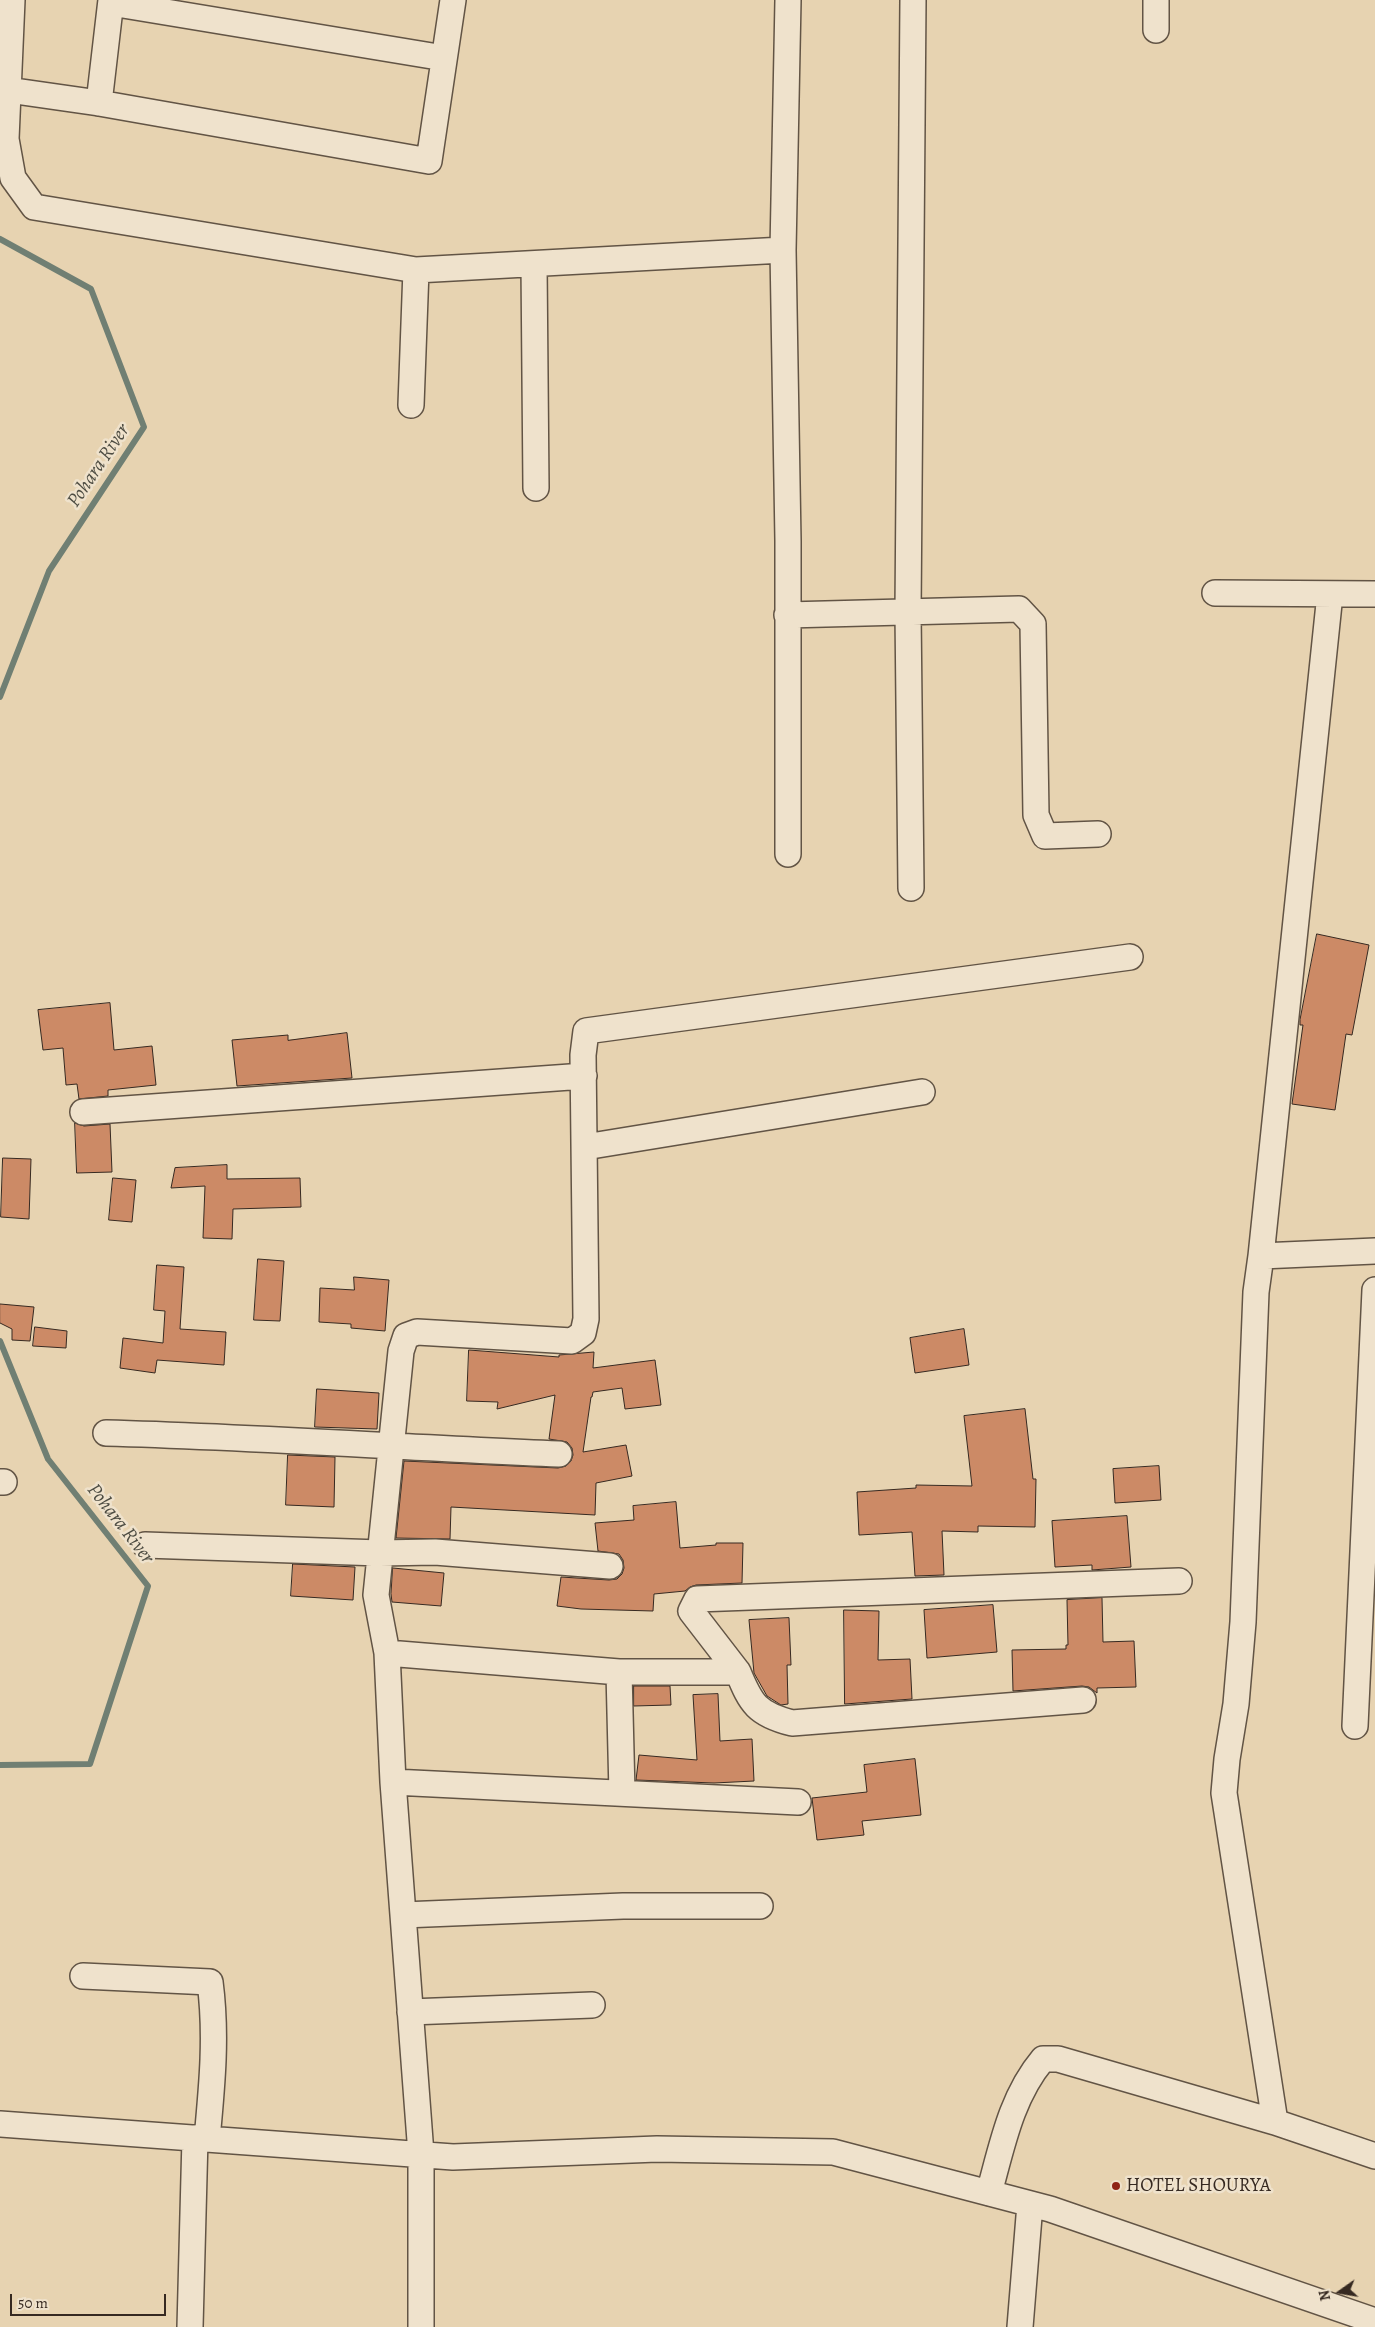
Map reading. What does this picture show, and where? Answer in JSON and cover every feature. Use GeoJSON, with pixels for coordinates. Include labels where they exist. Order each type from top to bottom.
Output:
{"type":"FeatureCollection","features":[{"type":"Feature","properties":{"kind":"street"},"geometry":{"type":"LineString","coordinates":[[12,0],[8,90],[3,138],[13,178],[34,207],[416,270],[783,250]]}},
{"type":"Feature","properties":{"kind":"street"},"geometry":{"type":"LineString","coordinates":[[8,90],[99,103],[429,161],[453,0]]}},
{"type":"Feature","properties":{"kind":"street"},"geometry":{"type":"LineString","coordinates":[[788,0],[783,250],[788,615],[788,854]]}},
{"type":"Feature","properties":{"kind":"street"},"geometry":{"type":"LineString","coordinates":[[911,888],[908,612],[913,0]]}},
{"type":"Feature","properties":{"kind":"street"},"geometry":{"type":"LineString","coordinates":[[1156,0],[1156,30]]}},
{"type":"Feature","properties":{"kind":"street"},"geometry":{"type":"LineString","coordinates":[[99,103],[111,2],[444,58]]}},
{"type":"Feature","properties":{"kind":"street"},"geometry":{"type":"LineString","coordinates":[[534,264],[536,488]]}},
{"type":"Feature","properties":{"kind":"street"},"geometry":{"type":"LineString","coordinates":[[411,406],[416,270]]}},
{"type":"Feature","properties":{"kind":"street"},"geometry":{"type":"LineString","coordinates":[[1215,593],[1375,594]]}},
{"type":"Feature","properties":{"kind":"street"},"geometry":{"type":"LineString","coordinates":[[1275,2122],[1224,1793],[1227,1759],[1236,1704],[1243,1622],[1256,1292],[1330,594]]}},
{"type":"Feature","properties":{"kind":"street"},"geometry":{"type":"LineString","coordinates":[[788,615],[1019,609],[1033,624],[1036,815],[1045,836],[1098,834]]}},
{"type":"Feature","properties":{"kind":"street"},"geometry":{"type":"LineString","coordinates":[[421,2327],[421,2154],[393,1782],[387,1653],[376,1595],[401,1351],[406,1336],[417,1332],[572,1341],[583,1333],[586,1319],[584,1076],[586,1031],[1130,957]]}},
{"type":"Feature","properties":{"kind":"street"},"geometry":{"type":"LineString","coordinates":[[83,1112],[584,1076]]}},
{"type":"Feature","properties":{"kind":"street"},"geometry":{"type":"LineString","coordinates":[[585,1147],[922,1092]]}},
{"type":"Feature","properties":{"kind":"street"},"geometry":{"type":"LineString","coordinates":[[1261,1256],[1375,1251]]}},
{"type":"Feature","properties":{"kind":"street"},"geometry":{"type":"LineString","coordinates":[[1356,1726],[1375,1290]]}},
{"type":"Feature","properties":{"kind":"street"},"geometry":{"type":"LineString","coordinates":[[106,1433],[272,1439],[391,1448],[559,1454]]}},
{"type":"Feature","properties":{"kind":"street"},"geometry":{"type":"LineString","coordinates":[[145,1545],[434,1552],[610,1566]]}},
{"type":"Feature","properties":{"kind":"street"},"geometry":{"type":"LineString","coordinates":[[1083,1700],[792,1723],[773,1718],[754,1705],[738,1672],[692,1611],[697,1599],[1178,1581]]}},
{"type":"Feature","properties":{"kind":"street"},"geometry":{"type":"LineString","coordinates":[[387,1653],[619,1672],[738,1672]]}},
{"type":"Feature","properties":{"kind":"street"},"geometry":{"type":"LineString","coordinates":[[619,1672],[622,1793]]}},
{"type":"Feature","properties":{"kind":"street"},"geometry":{"type":"LineString","coordinates":[[393,1782],[798,1802]]}},
{"type":"Feature","properties":{"kind":"street"},"geometry":{"type":"LineString","coordinates":[[403,1915],[623,1906],[760,1906]]}},
{"type":"Feature","properties":{"kind":"street"},"geometry":{"type":"LineString","coordinates":[[83,1976],[210,1982],[214,2013],[214,2066],[201,2139],[190,2327]]}},
{"type":"Feature","properties":{"kind":"street"},"geometry":{"type":"LineString","coordinates":[[410,2012],[592,2005]]}},
{"type":"Feature","properties":{"kind":"street"},"geometry":{"type":"LineString","coordinates":[[989,2193],[1014,2107],[1030,2075],[1043,2059],[1058,2059],[1275,2122],[1375,2156]]}},
{"type":"Feature","properties":{"kind":"street"},"geometry":{"type":"LineString","coordinates":[[0,2124],[453,2157],[657,2149],[833,2152],[1050,2209],[1375,2321]]}},
{"type":"Feature","properties":{"kind":"street"},"geometry":{"type":"LineString","coordinates":[[1020,2327],[1030,2204]]}},
{"type":"Feature","properties":{"kind":"building"},"geometry":{"type":"Polygon","coordinates":[[[1317,934],[1369,945],[1352,1035],[1346,1034],[1335,1110],[1292,1104],[1303,1025],[1300,1025],[1300,1020],[1317,934]]]}},
{"type":"Feature","properties":{"kind":"building"},"geometry":{"type":"Polygon","coordinates":[[[110,1003],[114,1050],[152,1046],[156,1085],[108,1090],[108,1096],[79,1099],[77,1084],[66,1085],[63,1048],[43,1050],[38,1010],[110,1003]]]}},
{"type":"Feature","properties":{"kind":"building"},"geometry":{"type":"Polygon","coordinates":[[[347,1033],[352,1078],[237,1086],[232,1040],[288,1035],[288,1040],[347,1033]]]}},
{"type":"Feature","properties":{"kind":"building"},"geometry":{"type":"Polygon","coordinates":[[[75,1123],[84,1126],[110,1124],[112,1172],[77,1173],[75,1123]]]}},
{"type":"Feature","properties":{"kind":"building"},"geometry":{"type":"Polygon","coordinates":[[[3,1158],[31,1159],[29,1219],[1,1217],[3,1158]]]}},
{"type":"Feature","properties":{"kind":"building"},"geometry":{"type":"Polygon","coordinates":[[[227,1165],[227,1179],[300,1178],[301,1207],[233,1209],[232,1239],[203,1238],[205,1186],[171,1188],[175,1168],[227,1165]]]}},
{"type":"Feature","properties":{"kind":"building"},"geometry":{"type":"Polygon","coordinates":[[[113,1178],[136,1180],[132,1222],[109,1220],[113,1178]]]}},
{"type":"Feature","properties":{"kind":"building"},"geometry":{"type":"Polygon","coordinates":[[[258,1259],[284,1261],[280,1321],[254,1320],[258,1259]]]}},
{"type":"Feature","properties":{"kind":"building"},"geometry":{"type":"Polygon","coordinates":[[[157,1265],[184,1267],[180,1329],[226,1332],[224,1365],[157,1360],[155,1373],[120,1368],[123,1338],[163,1343],[165,1311],[154,1310],[157,1265]]]}},
{"type":"Feature","properties":{"kind":"building"},"geometry":{"type":"Polygon","coordinates":[[[354,1277],[389,1280],[385,1331],[351,1328],[351,1324],[319,1322],[320,1288],[354,1290],[354,1277]]]}},
{"type":"Feature","properties":{"kind":"building"},"geometry":{"type":"Polygon","coordinates":[[[0,1304],[34,1307],[30,1341],[12,1340],[12,1329],[0,1323],[0,1304]]]}},
{"type":"Feature","properties":{"kind":"building"},"geometry":{"type":"Polygon","coordinates":[[[35,1327],[67,1331],[66,1348],[33,1346],[35,1327]]]}},
{"type":"Feature","properties":{"kind":"building"},"geometry":{"type":"Polygon","coordinates":[[[964,1329],[969,1365],[915,1373],[910,1338],[964,1329]]]}},
{"type":"Feature","properties":{"kind":"building"},"geometry":{"type":"Polygon","coordinates":[[[469,1350],[559,1357],[559,1355],[594,1352],[593,1368],[655,1360],[661,1405],[625,1409],[622,1388],[593,1392],[591,1397],[583,1452],[626,1445],[632,1476],[596,1483],[595,1515],[451,1507],[450,1539],[396,1538],[404,1461],[558,1468],[566,1466],[571,1461],[573,1455],[572,1448],[567,1442],[549,1439],[555,1395],[497,1409],[498,1402],[467,1401],[469,1350]]]}},
{"type":"Feature","properties":{"kind":"building"},"geometry":{"type":"Polygon","coordinates":[[[317,1389],[379,1393],[377,1429],[315,1427],[317,1389]]]}},
{"type":"Feature","properties":{"kind":"building"},"geometry":{"type":"Polygon","coordinates":[[[1025,1409],[1033,1479],[1036,1479],[1035,1527],[978,1526],[978,1532],[942,1531],[944,1575],[915,1576],[912,1532],[859,1535],[857,1492],[916,1488],[916,1485],[972,1486],[964,1416],[1025,1409]]]}},
{"type":"Feature","properties":{"kind":"building"},"geometry":{"type":"Polygon","coordinates":[[[288,1455],[335,1457],[334,1507],[286,1505],[288,1455]]]}},
{"type":"Feature","properties":{"kind":"building"},"geometry":{"type":"Polygon","coordinates":[[[1159,1466],[1161,1500],[1115,1503],[1113,1469],[1159,1466]]]}},
{"type":"Feature","properties":{"kind":"building"},"geometry":{"type":"Polygon","coordinates":[[[676,1502],[680,1548],[716,1545],[716,1543],[743,1543],[742,1583],[696,1585],[685,1591],[654,1594],[653,1611],[581,1609],[557,1606],[561,1577],[609,1580],[617,1579],[622,1574],[624,1568],[623,1560],[619,1554],[598,1551],[595,1523],[634,1520],[633,1506],[676,1502]]]}},
{"type":"Feature","properties":{"kind":"building"},"geometry":{"type":"Polygon","coordinates":[[[1127,1516],[1131,1567],[1092,1570],[1092,1565],[1055,1567],[1052,1521],[1127,1516]]]}},
{"type":"Feature","properties":{"kind":"building"},"geometry":{"type":"Polygon","coordinates":[[[293,1564],[355,1567],[353,1600],[291,1596],[293,1564]]]}},
{"type":"Feature","properties":{"kind":"building"},"geometry":{"type":"Polygon","coordinates":[[[393,1568],[444,1573],[441,1606],[392,1602],[393,1568]]]}},
{"type":"Feature","properties":{"kind":"building"},"geometry":{"type":"Polygon","coordinates":[[[1102,1598],[1103,1642],[1134,1641],[1136,1687],[1097,1688],[1097,1693],[1089,1687],[1082,1686],[1013,1691],[1012,1650],[1066,1649],[1066,1645],[1068,1645],[1067,1600],[1102,1598]]]}},
{"type":"Feature","properties":{"kind":"building"},"geometry":{"type":"Polygon","coordinates":[[[993,1605],[997,1652],[927,1658],[924,1610],[993,1605]]]}},
{"type":"Feature","properties":{"kind":"building"},"geometry":{"type":"Polygon","coordinates":[[[844,1610],[879,1611],[878,1660],[910,1659],[912,1699],[845,1704],[844,1610]]]}},
{"type":"Feature","properties":{"kind":"building"},"geometry":{"type":"Polygon","coordinates":[[[789,1618],[791,1665],[787,1665],[788,1704],[781,1705],[767,1696],[754,1673],[749,1620],[789,1618]]]}},
{"type":"Feature","properties":{"kind":"building"},"geometry":{"type":"Polygon","coordinates":[[[634,1686],[670,1686],[671,1705],[634,1706],[634,1686]]]}},
{"type":"Feature","properties":{"kind":"building"},"geometry":{"type":"Polygon","coordinates":[[[718,1694],[720,1741],[752,1739],[754,1781],[714,1783],[636,1780],[639,1755],[697,1760],[693,1695],[718,1694]]]}},
{"type":"Feature","properties":{"kind":"building"},"geometry":{"type":"Polygon","coordinates":[[[915,1759],[921,1815],[862,1821],[864,1835],[817,1840],[812,1798],[867,1792],[864,1765],[915,1759]]]}},
{"type":"Feature","properties":{"kind":"waterway","name":"Pohara River"},"geometry":{"type":"LineString","coordinates":[[0,239],[91,289],[144,427],[49,571],[0,697]]}},
{"type":"Feature","properties":{"kind":"waterway","name":"Pohara River"},"geometry":{"type":"LineString","coordinates":[[0,1341],[48,1459],[148,1586],[90,1764],[0,1765]]}},
{"type":"Feature","properties":{"kind":"place","name":"HOTEL SHOURYA"},"geometry":{"type":"Point","coordinates":[1116,2186]}}]}
